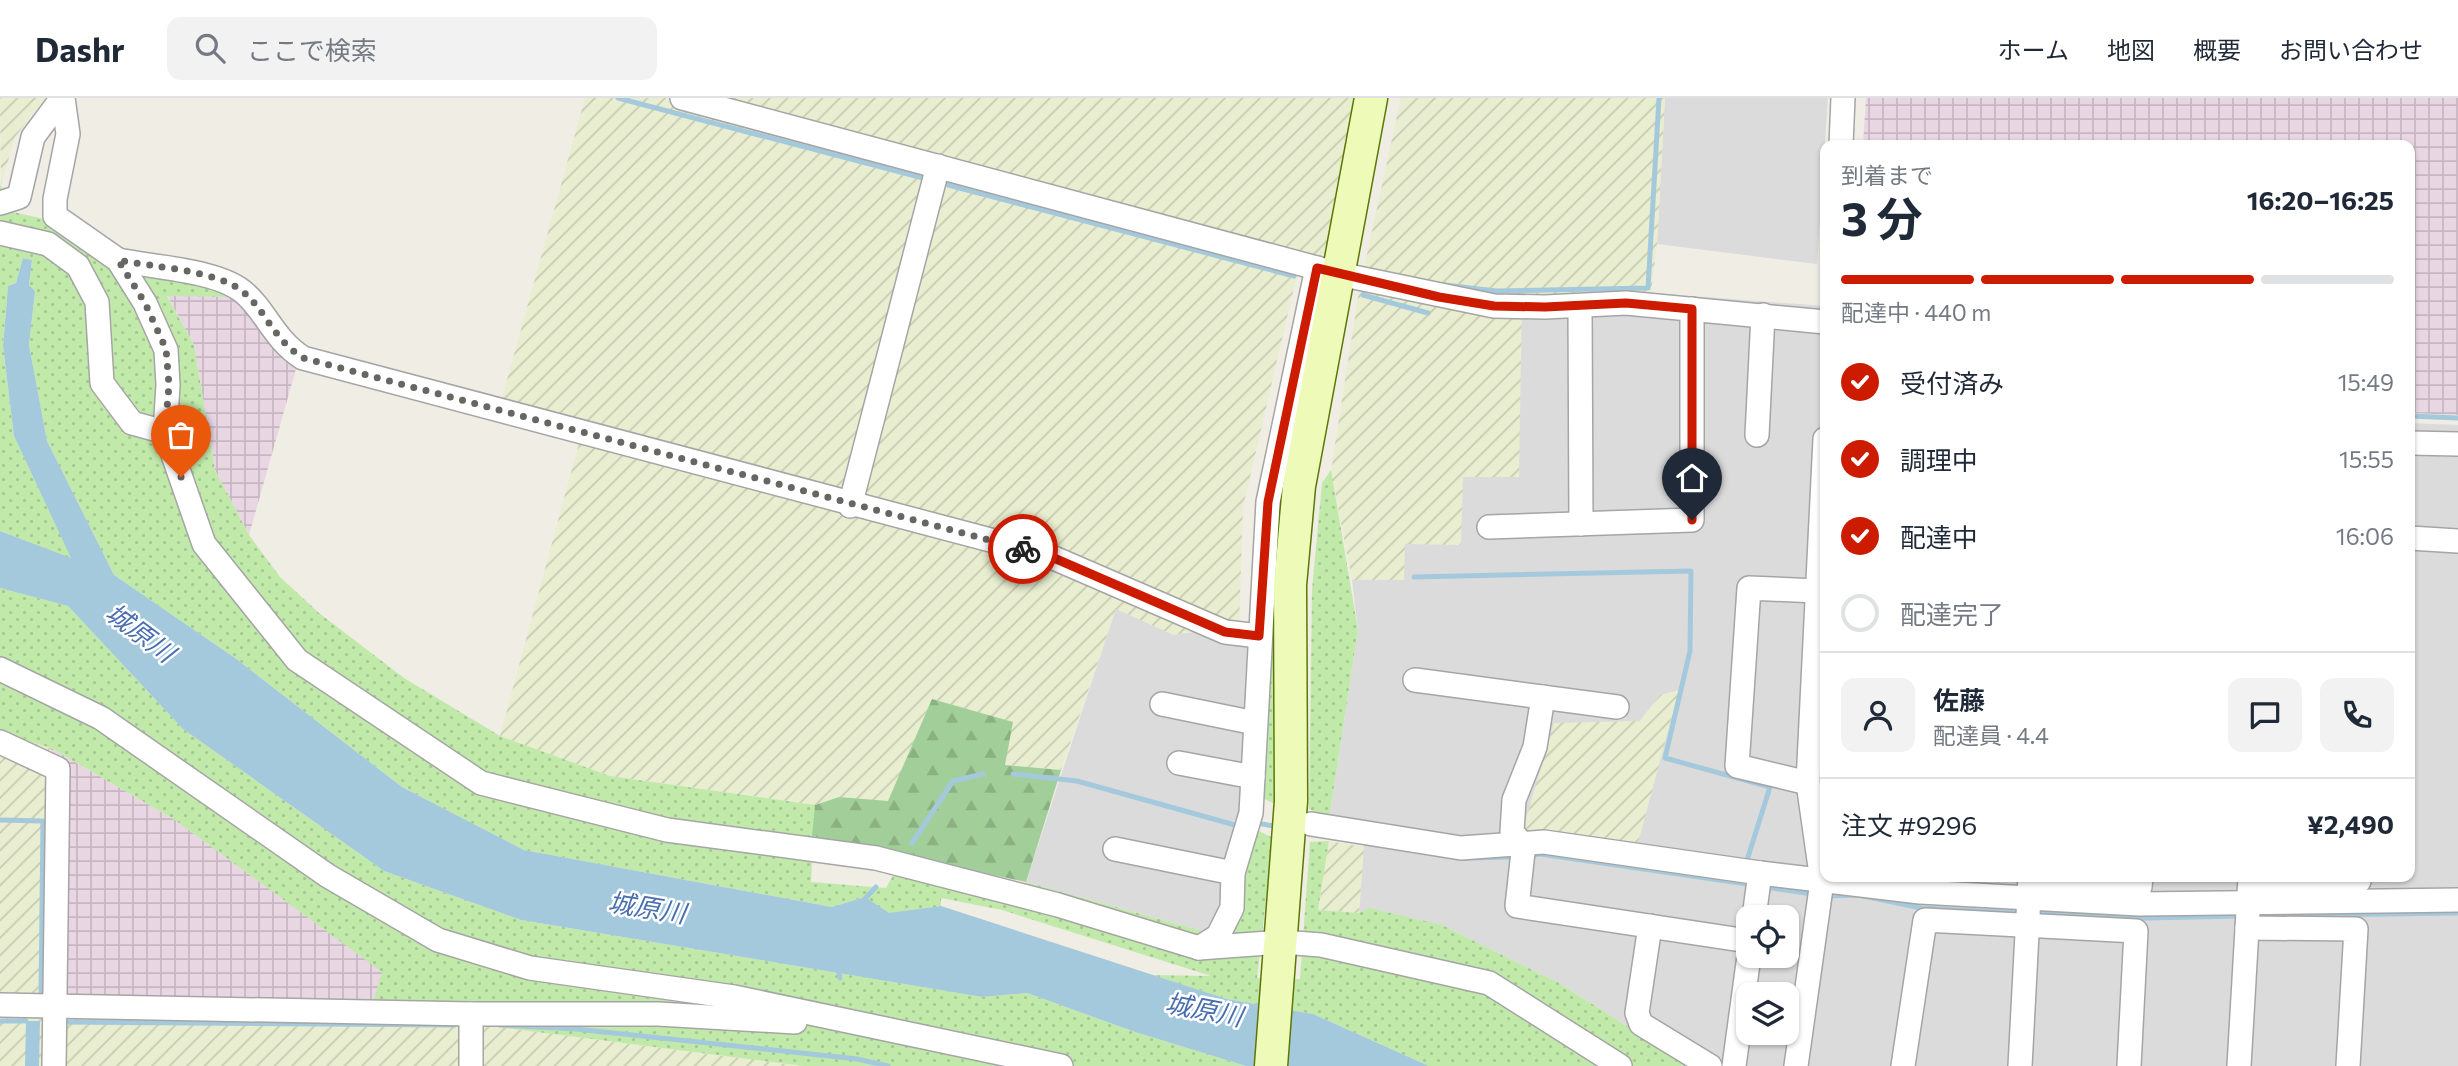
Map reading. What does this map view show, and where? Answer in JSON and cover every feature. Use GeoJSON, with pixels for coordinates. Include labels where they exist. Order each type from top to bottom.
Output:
{"type":"FeatureCollection","features":[{"type":"Feature","properties":{"kind":"street"},"geometry":{"type":"LineString","coordinates":[[0,203],[19,197],[33,137],[63,98]]}},
{"type":"Feature","properties":{"kind":"street"},"geometry":{"type":"LineString","coordinates":[[63,98],[68,134],[55,199],[55,216],[118,260],[145,303],[166,349],[169,385],[165,432],[204,544],[297,660],[481,783],[667,830],[876,858],[1058,905],[1199,948],[1282,942],[1321,945],[1489,983],[1620,1066]]}},
{"type":"Feature","properties":{"kind":"street"},"geometry":{"type":"LineString","coordinates":[[682,98],[1328,271],[1494,306],[1626,303],[1820,321]]}},
{"type":"Feature","properties":{"kind":"street"},"geometry":{"type":"LineString","coordinates":[[1199,948],[1218,936],[1232,908],[1233,873],[1261,815],[1253,777],[1268,502],[1371,98]]}},
{"type":"Feature","properties":{"kind":"street"},"geometry":{"type":"LineString","coordinates":[[1841,140],[1843,98]]}},
{"type":"Feature","properties":{"kind":"street"},"geometry":{"type":"LineString","coordinates":[[850,506],[938,166]]}},
{"type":"Feature","properties":{"kind":"street"},"geometry":{"type":"LineString","coordinates":[[0,233],[48,244],[78,266],[97,302],[102,383],[132,423],[165,432]]}},
{"type":"Feature","properties":{"kind":"street"},"geometry":{"type":"LineString","coordinates":[[118,260],[224,281],[244,292],[285,346],[303,358],[850,506],[1047,555],[1225,632],[1259,636]]}},
{"type":"Feature","properties":{"kind":"street"},"geometry":{"type":"LineString","coordinates":[[1271,1066],[1291,801],[1292,561],[1299,486],[1328,271]]}},
{"type":"Feature","properties":{"kind":"street"},"geometry":{"type":"LineString","coordinates":[[1580,306],[1581,524]]}},
{"type":"Feature","properties":{"kind":"street"},"geometry":{"type":"LineString","coordinates":[[1489,527],[1692,520],[1692,309]]}},
{"type":"Feature","properties":{"kind":"street"},"geometry":{"type":"LineString","coordinates":[[1757,435],[1763,315]]}},
{"type":"Feature","properties":{"kind":"street"},"geometry":{"type":"LineString","coordinates":[[2415,443],[2458,444]]}},
{"type":"Feature","properties":{"kind":"street"},"geometry":{"type":"LineString","coordinates":[[2415,538],[2458,541]]}},
{"type":"Feature","properties":{"kind":"street"},"geometry":{"type":"LineString","coordinates":[[1796,1066],[1821,891],[1808,783],[1820,552]]}},
{"type":"Feature","properties":{"kind":"street"},"geometry":{"type":"LineString","coordinates":[[1808,783],[1737,766],[1749,588],[1817,591]]}},
{"type":"Feature","properties":{"kind":"street"},"geometry":{"type":"LineString","coordinates":[[0,669],[101,718],[328,876],[438,940],[530,968],[734,997],[1061,1066]]}},
{"type":"Feature","properties":{"kind":"street"},"geometry":{"type":"LineString","coordinates":[[1415,680],[1617,707]]}},
{"type":"Feature","properties":{"kind":"street"},"geometry":{"type":"LineString","coordinates":[[1543,697],[1535,747],[1514,800],[1512,832],[1523,853],[1517,906],[1736,939]]}},
{"type":"Feature","properties":{"kind":"street"},"geometry":{"type":"LineString","coordinates":[[1162,704],[1255,723]]}},
{"type":"Feature","properties":{"kind":"street"},"geometry":{"type":"LineString","coordinates":[[0,742],[58,769],[54,1066]]}},
{"type":"Feature","properties":{"kind":"street"},"geometry":{"type":"LineString","coordinates":[[1178,763],[1253,777]]}},
{"type":"Feature","properties":{"kind":"street"},"geometry":{"type":"LineString","coordinates":[[1311,824],[1461,848],[1523,853],[1544,842],[1759,883],[1821,891],[1920,892],[2139,904],[2249,900],[2458,900]]}},
{"type":"Feature","properties":{"kind":"street"},"geometry":{"type":"LineString","coordinates":[[1115,849],[1233,873]]}},
{"type":"Feature","properties":{"kind":"street"},"geometry":{"type":"LineString","coordinates":[[1947,882],[2029,898],[2136,930],[2129,1066]]}},
{"type":"Feature","properties":{"kind":"street"},"geometry":{"type":"LineString","coordinates":[[1903,1066],[1925,920],[2029,898],[2140,887],[2140,882]]}},
{"type":"Feature","properties":{"kind":"street"},"geometry":{"type":"LineString","coordinates":[[2249,900],[2353,882]]}},
{"type":"Feature","properties":{"kind":"street"},"geometry":{"type":"LineString","coordinates":[[1756,905],[1759,883]]}},
{"type":"Feature","properties":{"kind":"street"},"geometry":{"type":"LineString","coordinates":[[2020,1066],[2029,898]]}},
{"type":"Feature","properties":{"kind":"street"},"geometry":{"type":"LineString","coordinates":[[2239,1066],[2249,900]]}},
{"type":"Feature","properties":{"kind":"street"},"geometry":{"type":"LineString","coordinates":[[2249,900],[2356,929],[2348,1066]]}},
{"type":"Feature","properties":{"kind":"street"},"geometry":{"type":"LineString","coordinates":[[1650,926],[1637,1013],[1641,1024],[1710,1066]]}},
{"type":"Feature","properties":{"kind":"street"},"geometry":{"type":"LineString","coordinates":[[1734,1066],[1747,968]]}},
{"type":"Feature","properties":{"kind":"street"},"geometry":{"type":"LineString","coordinates":[[0,1005],[471,1014],[658,1014],[850,1022]]}},
{"type":"Feature","properties":{"kind":"street"},"geometry":{"type":"LineString","coordinates":[[471,1014],[471,1066]]}},
{"type":"Feature","properties":{"kind":"shaded area"},"geometry":{"type":"Polygon","coordinates":[[[1665,98],[1828,98],[1825,140],[1820,140],[1817,264],[1657,244],[1665,98]]]}},
{"type":"Feature","properties":{"kind":"shaded area"},"geometry":{"type":"Polygon","coordinates":[[[1866,98],[2458,98],[2458,415],[2415,413],[2415,140],[1863,140],[1866,98]]]}},
{"type":"Feature","properties":{"kind":"shaded area"},"geometry":{"type":"Polygon","coordinates":[[[1651,293],[1820,306],[1820,882],[2415,882],[2415,423],[2458,425],[2458,1066],[1690,1066],[1559,983],[1442,925],[1359,913],[1365,828],[1329,819],[1358,630],[1352,580],[1403,580],[1404,544],[1463,477],[1522,295],[1651,293]],[[1660,695],[1640,721],[1638,843],[1660,695]]]}},
{"type":"Feature","properties":{"kind":"shaded area"},"geometry":{"type":"Polygon","coordinates":[[[167,295],[235,297],[296,369],[249,535],[215,470],[194,345],[167,295]]]}},
{"type":"Feature","properties":{"kind":"shaded area"},"geometry":{"type":"Polygon","coordinates":[[[1116,608],[1174,635],[1239,625],[1266,628],[1234,916],[1202,931],[1026,882],[1116,608]]]}},
{"type":"Feature","properties":{"kind":"shaded area"},"geometry":{"type":"Polygon","coordinates":[[[51,748],[175,820],[383,972],[367,1023],[48,1017],[51,748]]]}},
{"type":"Feature","properties":{"kind":"green space"},"geometry":{"type":"Polygon","coordinates":[[[0,98],[45,98],[15,137],[1,185],[0,98]]]}},
{"type":"Feature","properties":{"kind":"green space"},"geometry":{"type":"Polygon","coordinates":[[[585,98],[1355,98],[1326,256],[1302,253],[1243,507],[1239,625],[1174,635],[1116,609],[1061,770],[1005,765],[933,700],[888,802],[839,797],[815,805],[610,776],[500,736],[579,443],[496,420],[585,98]]]}},
{"type":"Feature","properties":{"kind":"green space"},"geometry":{"type":"Polygon","coordinates":[[[1401,98],[1665,98],[1657,244],[1651,293],[1522,296],[1519,477],[1463,477],[1461,545],[1405,544],[1404,580],[1352,580],[1331,470],[1359,291],[1401,98]]]}},
{"type":"Feature","properties":{"kind":"green space"},"geometry":{"type":"Polygon","coordinates":[[[0,184],[13,212],[54,221],[66,209],[130,256],[235,297],[167,296],[194,345],[215,470],[249,535],[280,577],[319,613],[404,678],[500,736],[610,776],[815,805],[811,882],[886,888],[895,872],[1013,900],[1026,882],[1202,931],[1234,916],[1253,828],[1273,838],[1257,978],[1300,979],[1310,842],[1329,841],[1318,910],[1359,913],[1369,908],[1442,925],[1559,983],[1690,1066],[1429,1066],[1313,1014],[1227,999],[1153,975],[1211,976],[1002,910],[941,898],[941,906],[889,914],[865,897],[832,907],[524,850],[402,787],[235,658],[114,575],[47,441],[29,345],[35,291],[29,285],[32,260],[23,258],[16,283],[8,286],[3,346],[14,436],[72,559],[0,531],[0,184]]]}},
{"type":"Feature","properties":{"kind":"green space"},"geometry":{"type":"Polygon","coordinates":[[[1308,367],[1278,585],[1275,804],[1256,795],[1278,491],[1308,367]]]}},
{"type":"Feature","properties":{"kind":"green space"},"geometry":{"type":"Polygon","coordinates":[[[1331,470],[1358,630],[1329,819],[1309,809],[1312,590],[1322,483],[1331,470]]]}},
{"type":"Feature","properties":{"kind":"green space"},"geometry":{"type":"Polygon","coordinates":[[[0,588],[68,606],[183,729],[384,871],[521,920],[982,997],[1027,993],[1135,1032],[1246,1066],[804,1066],[459,1022],[367,1023],[382,972],[175,820],[51,748],[0,733],[0,588]]]}},
{"type":"Feature","properties":{"kind":"green space"},"geometry":{"type":"Polygon","coordinates":[[[1679,690],[1638,843],[1523,829],[1554,723],[1640,721],[1660,695],[1679,690]]]}},
{"type":"Feature","properties":{"kind":"green space"},"geometry":{"type":"Polygon","coordinates":[[[932,699],[1013,722],[1005,765],[1061,770],[1026,882],[812,836],[815,805],[839,797],[888,801],[932,699]]]}},
{"type":"Feature","properties":{"kind":"green space"},"geometry":{"type":"Polygon","coordinates":[[[0,733],[51,748],[48,1017],[459,1022],[804,1066],[0,1066],[0,733]]]}},
{"type":"Feature","properties":{"kind":"green space"},"geometry":{"type":"Polygon","coordinates":[[[1329,841],[1364,847],[1359,913],[1318,910],[1329,841]]]}},
{"type":"Feature","properties":{"kind":"water","name":"城原川"},"geometry":{"type":"Polygon","coordinates":[[[23,258],[32,260],[29,285],[35,291],[29,345],[47,441],[114,575],[235,658],[402,787],[524,850],[832,907],[865,897],[889,913],[941,906],[1227,999],[1313,1014],[1429,1066],[1246,1066],[1135,1032],[1027,993],[982,997],[521,920],[384,871],[183,729],[68,606],[0,588],[0,531],[71,558],[14,436],[3,346],[8,286],[16,283],[23,258]]]}},
{"type":"Feature","properties":{"kind":"water"},"geometry":{"type":"Polygon","coordinates":[[[26,1021],[40,1021],[39,1066],[25,1066],[26,1021]]]}},
{"type":"Feature","properties":{"kind":"waterway"},"geometry":{"type":"LineString","coordinates":[[618,98],[923,178]]}},
{"type":"Feature","properties":{"kind":"waterway"},"geometry":{"type":"LineString","coordinates":[[1445,285],[1496,291],[1648,288],[1659,98]]}},
{"type":"Feature","properties":{"kind":"waterway"},"geometry":{"type":"LineString","coordinates":[[948,185],[1294,276]]}},
{"type":"Feature","properties":{"kind":"waterway"},"geometry":{"type":"LineString","coordinates":[[1363,295],[1428,313]]}},
{"type":"Feature","properties":{"kind":"waterway"},"geometry":{"type":"LineString","coordinates":[[2415,416],[2458,418]]}},
{"type":"Feature","properties":{"kind":"waterway"},"geometry":{"type":"LineString","coordinates":[[1414,577],[1691,571],[1690,651],[1665,758],[1770,787],[1748,857]]}},
{"type":"Feature","properties":{"kind":"waterway"},"geometry":{"type":"LineString","coordinates":[[912,843],[953,781],[983,774]]}},
{"type":"Feature","properties":{"kind":"waterway"},"geometry":{"type":"LineString","coordinates":[[1013,774],[1077,781],[1235,825]]}},
{"type":"Feature","properties":{"kind":"waterway"},"geometry":{"type":"LineString","coordinates":[[0,820],[43,821],[41,996]]}},
{"type":"Feature","properties":{"kind":"waterway"},"geometry":{"type":"LineString","coordinates":[[1262,824],[1280,827]]}},
{"type":"Feature","properties":{"kind":"waterway"},"geometry":{"type":"LineString","coordinates":[[1528,856],[1540,854],[1754,885]]}},
{"type":"Feature","properties":{"kind":"waterway"},"geometry":{"type":"LineString","coordinates":[[1462,858],[1515,857]]}},
{"type":"Feature","properties":{"kind":"waterway"},"geometry":{"type":"LineString","coordinates":[[862,902],[876,887]]}},
{"type":"Feature","properties":{"kind":"waterway"},"geometry":{"type":"LineString","coordinates":[[1764,887],[1813,894]]}},
{"type":"Feature","properties":{"kind":"waterway"},"geometry":{"type":"LineString","coordinates":[[1826,896],[1859,895],[1921,908],[2021,913]]}},
{"type":"Feature","properties":{"kind":"waterway"},"geometry":{"type":"LineString","coordinates":[[2035,913],[2145,918],[2242,916]]}},
{"type":"Feature","properties":{"kind":"waterway"},"geometry":{"type":"LineString","coordinates":[[2255,916],[2458,913]]}},
{"type":"Feature","properties":{"kind":"waterway"},"geometry":{"type":"LineString","coordinates":[[837,966],[840,978]]}},
{"type":"Feature","properties":{"kind":"waterway"},"geometry":{"type":"LineString","coordinates":[[0,1021],[26,1021]]}},
{"type":"Feature","properties":{"kind":"waterway"},"geometry":{"type":"LineString","coordinates":[[65,1022],[455,1025]]}},
{"type":"Feature","properties":{"kind":"waterway"},"geometry":{"type":"LineString","coordinates":[[499,1025],[576,1029],[857,1059],[888,1066]]}},
{"type":"Feature","properties":{"kind":"way so far"},"geometry":{"type":"LineString","coordinates":[[181,477],[165,432],[169,385],[166,349],[145,303],[118,260],[224,281],[244,292],[285,346],[303,358],[850,506],[1023,549]]}},
{"type":"Feature","properties":{"kind":"route"},"geometry":{"type":"LineString","coordinates":[[1023,549],[1047,555],[1225,632],[1259,636],[1268,502],[1317,268],[1439,297],[1494,306],[1545,307],[1626,303],[1692,309],[1689,383],[1692,520]]}}]}
